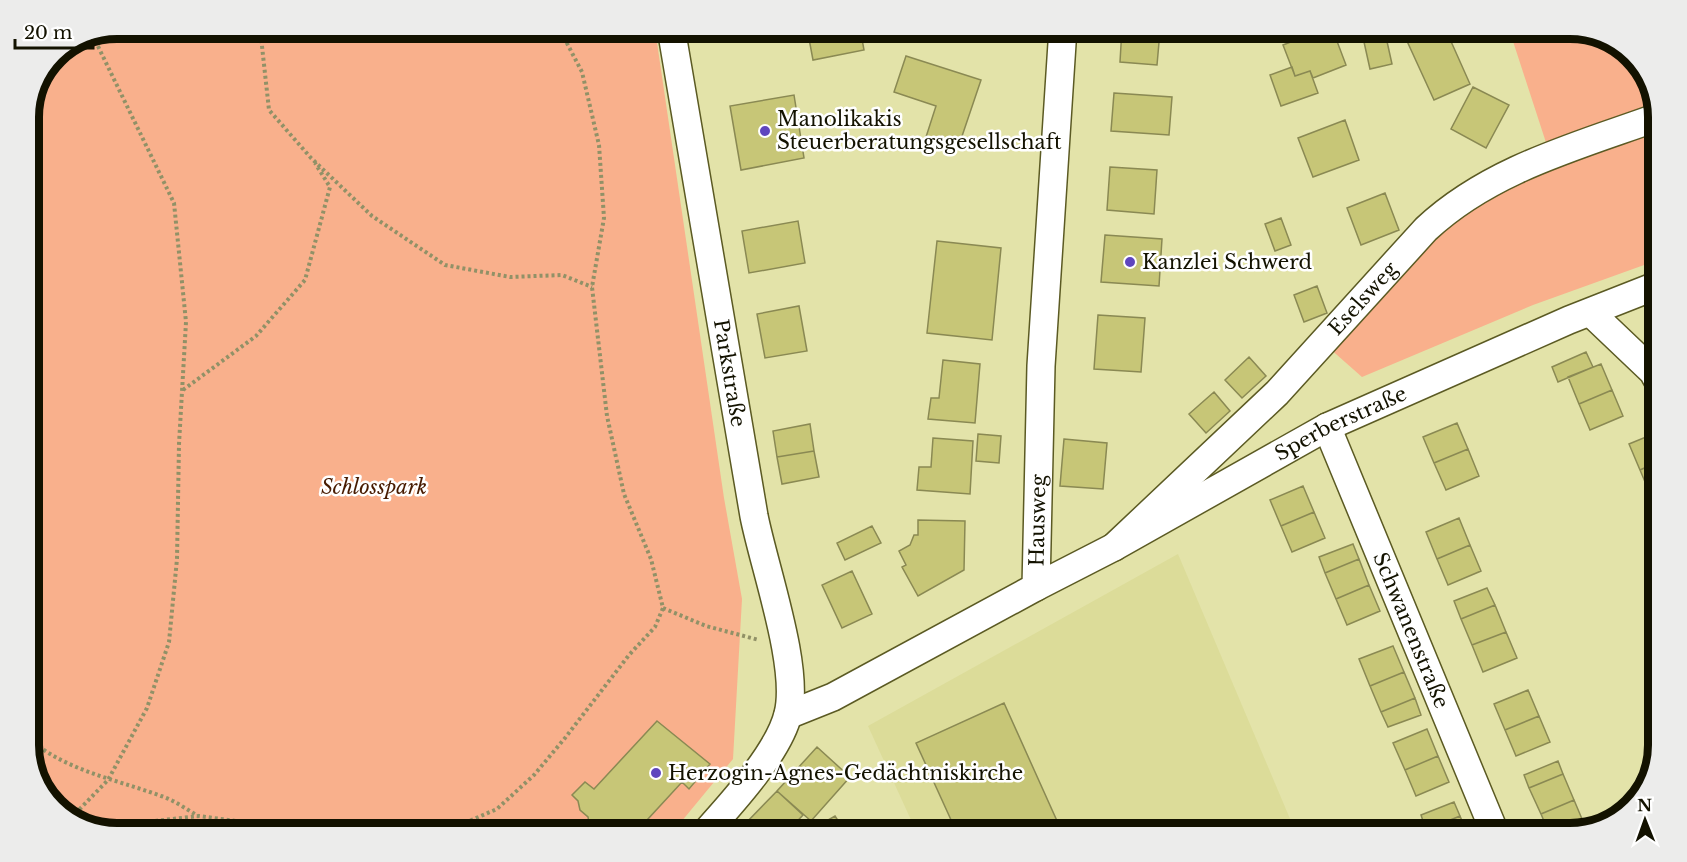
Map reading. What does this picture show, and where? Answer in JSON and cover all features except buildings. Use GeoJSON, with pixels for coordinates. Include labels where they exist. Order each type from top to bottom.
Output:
{"type":"FeatureCollection","features":[{"type":"Feature","properties":{"kind":"street","name":"Parkstraße"},"geometry":{"type":"LineString","coordinates":[[673,39],[754,516],[784,644],[790,685],[788,715]]}},
{"type":"Feature","properties":{"kind":"street","name":"Hausweg"},"geometry":{"type":"LineString","coordinates":[[788,715],[833,698],[1036,587],[1041,366],[1062,39]]}},
{"type":"Feature","properties":{"kind":"street","name":"Eselsweg"},"geometry":{"type":"LineString","coordinates":[[1114,547],[1277,393],[1426,229],[1451,206],[1482,186],[1540,159],[1648,121]]}},
{"type":"Feature","properties":{"kind":"street","name":"Sperberstraße"},"geometry":{"type":"LineString","coordinates":[[1036,587],[1114,547],[1327,427],[1569,320],[1648,289]]}},
{"type":"Feature","properties":{"kind":"street"},"geometry":{"type":"LineString","coordinates":[[1591,313],[1648,367]]}},
{"type":"Feature","properties":{"kind":"street","name":"Schwanenstraße"},"geometry":{"type":"LineString","coordinates":[[1327,427],[1490,823]]}},
{"type":"Feature","properties":{"kind":"street"},"geometry":{"type":"LineString","coordinates":[[715,823],[735,800],[760,764],[781,732],[788,715]]}},
{"type":"Feature","properties":{"kind":"path"},"geometry":{"type":"LineString","coordinates":[[261,39],[269,110],[311,158],[372,216],[445,265],[510,277],[562,275],[592,287]]}},
{"type":"Feature","properties":{"kind":"path"},"geometry":{"type":"LineString","coordinates":[[465,823],[497,809],[534,775],[629,655],[655,627],[663,608],[651,559],[624,494],[607,416],[592,287],[604,218],[599,145],[582,72],[566,39]]}},
{"type":"Feature","properties":{"kind":"path"},"geometry":{"type":"LineString","coordinates":[[77,812],[108,780],[147,708],[169,642],[177,559],[186,322],[174,203],[96,43]]}},
{"type":"Feature","properties":{"kind":"path"},"geometry":{"type":"LineString","coordinates":[[182,390],[256,336],[305,280],[330,187],[311,158]]}},
{"type":"Feature","properties":{"kind":"path"},"geometry":{"type":"LineString","coordinates":[[663,608],[706,626],[784,644]]}},
{"type":"Feature","properties":{"kind":"path"},"geometry":{"type":"LineString","coordinates":[[39,746],[64,763],[108,780],[164,796],[199,816]]}},
{"type":"Feature","properties":{"kind":"path"},"geometry":{"type":"LineString","coordinates":[[136,823],[199,816],[248,823]]}},
{"type":"Feature","properties":{"kind":"shaded area"},"geometry":{"type":"Polygon","coordinates":[[[1178,554],[1292,823],[912,823],[868,726],[1178,554]]]}},
{"type":"Feature","properties":{"kind":"green space","name":"Schlosspark"},"geometry":{"type":"Polygon","coordinates":[[[117,39],[656,39],[724,498],[742,599],[733,759],[680,823],[117,823],[83,815],[58,796],[43,770],[39,750],[39,112],[47,83],[66,58],[87,45],[117,39]]]}},
{"type":"Feature","properties":{"kind":"green space"},"geometry":{"type":"Polygon","coordinates":[[[1512,39],[1570,39],[1595,43],[1621,58],[1635,74],[1644,92],[1648,112],[1648,264],[1533,305],[1362,377],[1328,347],[1468,208],[1553,164],[1512,39]]]}},
{"type":"Feature","properties":{"kind":"place","name":"Manolikakis Steuerberatungsgesellschaft"},"geometry":{"type":"Point","coordinates":[765,131]}},
{"type":"Feature","properties":{"kind":"place","name":"Kanzlei Schwerd"},"geometry":{"type":"Point","coordinates":[1130,262]}},
{"type":"Feature","properties":{"kind":"place","name":"Herzogin-Agnes-Gedächtniskirche"},"geometry":{"type":"Point","coordinates":[656,773]}}]}
